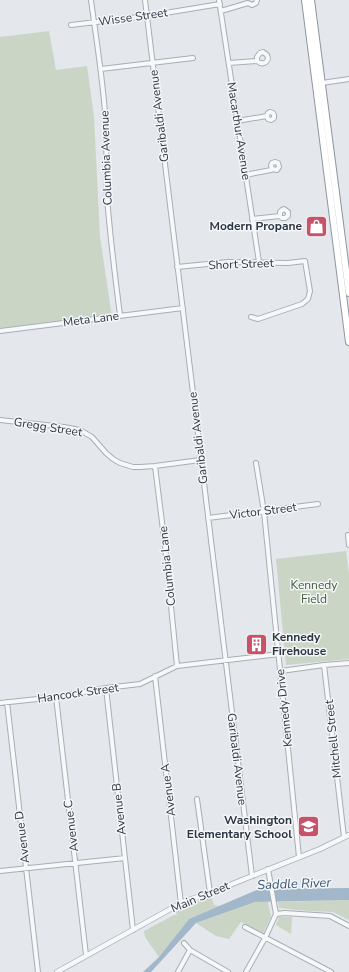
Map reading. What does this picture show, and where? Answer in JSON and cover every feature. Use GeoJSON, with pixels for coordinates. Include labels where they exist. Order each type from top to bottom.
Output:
{"type":"FeatureCollection","features":[{"type":"Feature","properties":{"kind":"highway"},"geometry":{"type":"LineString","coordinates":[[305,0],[349,342]]}},
{"type":"Feature","properties":{"kind":"highway"},"geometry":{"type":"LineString","coordinates":[[311,0],[349,293]]}},
{"type":"Feature","properties":{"kind":"street","name":"Columbia Avenue"},"geometry":{"type":"LineString","coordinates":[[91,0],[101,69],[105,114],[110,230],[120,315]]}},
{"type":"Feature","properties":{"kind":"street","name":"Garibaldi Avenue"},"geometry":{"type":"LineString","coordinates":[[145,0],[252,876]]}},
{"type":"Feature","properties":{"kind":"street"},"geometry":{"type":"LineString","coordinates":[[221,11],[247,1],[252,5],[256,3],[257,0]]}},
{"type":"Feature","properties":{"kind":"street","name":"Wisse Street"},"geometry":{"type":"LineString","coordinates":[[71,25],[147,16],[219,2]]}},
{"type":"Feature","properties":{"kind":"street","name":"Macarthur Avenue"},"geometry":{"type":"LineString","coordinates":[[219,2],[259,262]]}},
{"type":"Feature","properties":{"kind":"street"},"geometry":{"type":"LineString","coordinates":[[101,69],[192,58]]}},
{"type":"Feature","properties":{"kind":"street"},"geometry":{"type":"LineString","coordinates":[[229,63],[257,60]]}},
{"type":"Feature","properties":{"kind":"street"},"geometry":{"type":"LineString","coordinates":[[322,83],[349,79]]}},
{"type":"Feature","properties":{"kind":"street"},"geometry":{"type":"LineString","coordinates":[[237,121],[267,116]]}},
{"type":"Feature","properties":{"kind":"street"},"geometry":{"type":"LineString","coordinates":[[245,175],[272,169]]}},
{"type":"Feature","properties":{"kind":"street"},"geometry":{"type":"LineString","coordinates":[[252,218],[280,216]]}},
{"type":"Feature","properties":{"kind":"street","name":"Short Street"},"geometry":{"type":"LineString","coordinates":[[177,267],[228,262],[288,263],[305,261],[310,290],[305,302],[298,306],[258,319],[251,317]]}},
{"type":"Feature","properties":{"kind":"street","name":"Meta Lane"},"geometry":{"type":"LineString","coordinates":[[0,331],[183,308]]}},
{"type":"Feature","properties":{"kind":"street","name":"Gregg Street"},"geometry":{"type":"LineString","coordinates":[[0,420],[80,430],[92,437],[106,454],[113,459],[133,467],[155,466],[200,460]]}},
{"type":"Feature","properties":{"kind":"street","name":"Kennedy Drive"},"geometry":{"type":"LineString","coordinates":[[256,463],[264,512],[299,857]]}},
{"type":"Feature","properties":{"kind":"street","name":"Columbia Lane"},"geometry":{"type":"LineString","coordinates":[[155,466],[178,666]]}},
{"type":"Feature","properties":{"kind":"street","name":"Victor Street"},"geometry":{"type":"LineString","coordinates":[[208,518],[318,504]]}},
{"type":"Feature","properties":{"kind":"street"},"geometry":{"type":"LineString","coordinates":[[348,535],[349,545]]}},
{"type":"Feature","properties":{"kind":"street","name":"Hancock Street"},"geometry":{"type":"LineString","coordinates":[[0,703],[56,697],[106,688],[140,684],[178,666],[279,654]]}},
{"type":"Feature","properties":{"kind":"street"},"geometry":{"type":"LineString","coordinates":[[281,671],[349,663]]}},
{"type":"Feature","properties":{"kind":"street","name":"Mitchell Street"},"geometry":{"type":"LineString","coordinates":[[324,665],[344,838]]}},
{"type":"Feature","properties":{"kind":"street","name":"Avenue A"},"geometry":{"type":"LineString","coordinates":[[155,676],[181,904]]}},
{"type":"Feature","properties":{"kind":"street","name":"Avenue B"},"geometry":{"type":"LineString","coordinates":[[106,688],[133,930]]}},
{"type":"Feature","properties":{"kind":"street","name":"Avenue C"},"geometry":{"type":"LineString","coordinates":[[56,697],[86,955]]}},
{"type":"Feature","properties":{"kind":"street","name":"Avenue D"},"geometry":{"type":"LineString","coordinates":[[7,702],[38,972]]}},
{"type":"Feature","properties":{"kind":"street"},"geometry":{"type":"LineString","coordinates":[[197,799],[210,893]]}},
{"type":"Feature","properties":{"kind":"street","name":"Main Street"},"geometry":{"type":"LineString","coordinates":[[57,972],[181,904],[320,849],[344,838],[349,834]]}},
{"type":"Feature","properties":{"kind":"street"},"geometry":{"type":"LineString","coordinates":[[0,871],[125,858]]}},
{"type":"Feature","properties":{"kind":"street"},"geometry":{"type":"LineString","coordinates":[[246,972],[265,938],[276,914],[268,869]]}},
{"type":"Feature","properties":{"kind":"street"},"geometry":{"type":"LineString","coordinates":[[276,914],[285,913],[326,916],[334,918],[349,926]]}},
{"type":"Feature","properties":{"kind":"street"},"geometry":{"type":"LineString","coordinates":[[245,927],[330,972]]}},
{"type":"Feature","properties":{"kind":"street"},"geometry":{"type":"LineString","coordinates":[[184,942],[190,950],[228,972]]}},
{"type":"Feature","properties":{"kind":"street"},"geometry":{"type":"LineString","coordinates":[[178,972],[190,950]]}},
{"type":"Feature","properties":{"kind":"green space"},"geometry":{"type":"Polygon","coordinates":[[[49,31],[56,70],[87,66],[94,117],[100,237],[112,317],[0,328],[0,37],[49,31]]]}},
{"type":"Feature","properties":{"kind":"green space","name":"Kennedy Field"},"geometry":{"type":"Polygon","coordinates":[[[346,551],[349,574],[349,659],[286,665],[276,559],[346,551]]]}},
{"type":"Feature","properties":{"kind":"green space"},"geometry":{"type":"Polygon","coordinates":[[[211,896],[214,905],[220,906],[189,919],[159,957],[145,937],[144,931],[174,915],[179,915],[174,913],[183,908],[211,896]]]}},
{"type":"Feature","properties":{"kind":"green space"},"geometry":{"type":"Polygon","coordinates":[[[349,900],[349,920],[333,912],[279,908],[278,902],[349,900]]]}},
{"type":"Feature","properties":{"kind":"green space"},"geometry":{"type":"Polygon","coordinates":[[[255,902],[268,902],[271,917],[263,933],[241,922],[229,939],[216,936],[196,923],[255,902]]]}},
{"type":"Feature","properties":{"kind":"green space"},"geometry":{"type":"Polygon","coordinates":[[[279,917],[292,917],[291,934],[276,925],[279,917]]]}},
{"type":"Feature","properties":{"kind":"water","name":"Saddle River"},"geometry":{"type":"Polygon","coordinates":[[[349,888],[349,900],[255,902],[196,923],[151,972],[143,972],[159,957],[189,919],[259,889],[349,888]]]}},
{"type":"Feature","properties":{"kind":"place","name":"Modern Propane"},"geometry":{"type":"Point","coordinates":[317,226]}},
{"type":"Feature","properties":{"kind":"place","name":"Kennedy Firehouse"},"geometry":{"type":"Point","coordinates":[256,644]}},
{"type":"Feature","properties":{"kind":"place","name":"Washington Elementary School"},"geometry":{"type":"Point","coordinates":[308,827]}}]}
